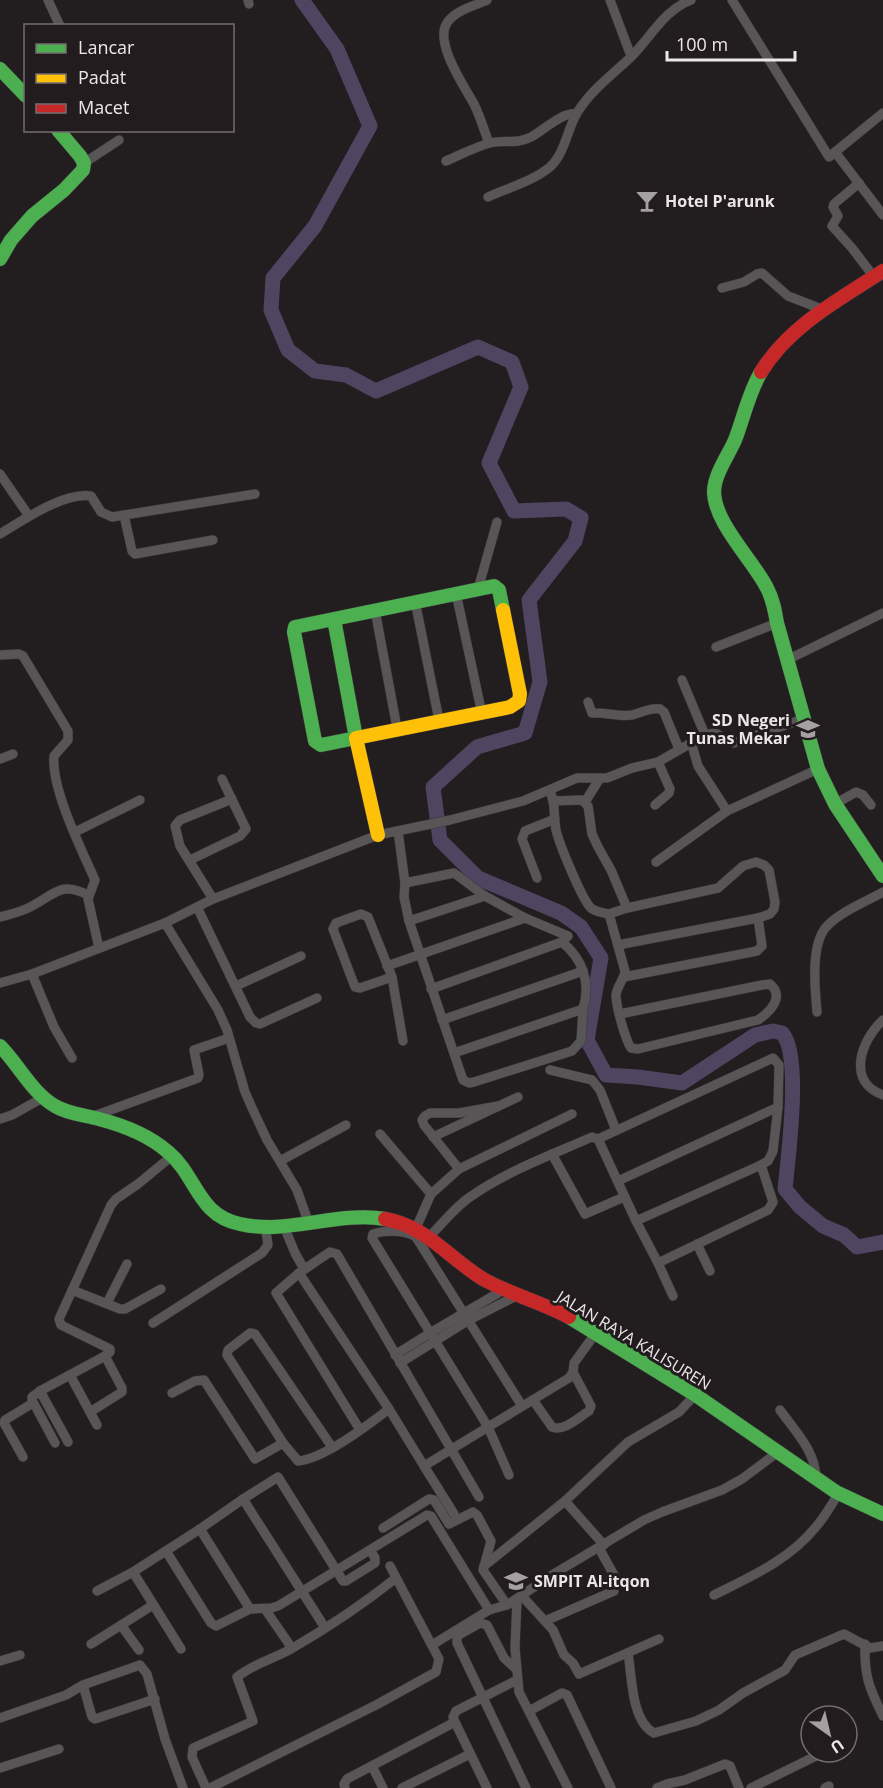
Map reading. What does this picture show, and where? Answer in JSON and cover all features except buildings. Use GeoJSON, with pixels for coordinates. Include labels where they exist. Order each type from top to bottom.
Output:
{"type":"FeatureCollection","features":[{"type":"Feature","properties":{"kind":"street"},"geometry":{"type":"LineString","coordinates":[[48,0],[59,24]]}},
{"type":"Feature","properties":{"kind":"street"},"geometry":{"type":"LineString","coordinates":[[487,0],[476,2],[454,15],[447,23],[443,37],[462,86],[474,105],[489,143]]}},
{"type":"Feature","properties":{"kind":"street"},"geometry":{"type":"LineString","coordinates":[[610,0],[631,56]]}},
{"type":"Feature","properties":{"kind":"street"},"geometry":{"type":"LineString","coordinates":[[488,197],[537,176],[551,166],[559,156],[576,114],[604,79],[631,56],[665,16],[681,4],[691,0]]}},
{"type":"Feature","properties":{"kind":"street"},"geometry":{"type":"LineString","coordinates":[[732,0],[830,157],[883,113]]}},
{"type":"Feature","properties":{"kind":"street"},"geometry":{"type":"LineString","coordinates":[[0,69],[24,94]]}},
{"type":"Feature","properties":{"kind":"street"},"geometry":{"type":"LineString","coordinates":[[446,161],[489,143],[519,142],[546,129],[566,115],[576,114]]}},
{"type":"Feature","properties":{"kind":"street"},"geometry":{"type":"LineString","coordinates":[[0,259],[11,240],[32,216],[83,170],[84,163],[60,132]]}},
{"type":"Feature","properties":{"kind":"street"},"geometry":{"type":"LineString","coordinates":[[84,163],[119,140]]}},
{"type":"Feature","properties":{"kind":"street"},"geometry":{"type":"LineString","coordinates":[[835,152],[883,214]]}},
{"type":"Feature","properties":{"kind":"street"},"geometry":{"type":"LineString","coordinates":[[859,183],[834,204],[833,207],[838,216],[832,226],[878,274],[824,310],[782,343],[751,389],[737,436],[715,487],[715,497],[727,527],[773,599],[777,623],[818,769],[836,804],[883,876]]}},
{"type":"Feature","properties":{"kind":"street"},"geometry":{"type":"LineString","coordinates":[[722,288],[744,282],[762,273],[788,296],[824,310]]}},
{"type":"Feature","properties":{"kind":"street"},"geometry":{"type":"LineString","coordinates":[[0,474],[29,516]]}},
{"type":"Feature","properties":{"kind":"street"},"geometry":{"type":"LineString","coordinates":[[0,534],[29,516],[66,500],[85,495],[94,498],[101,512],[106,516],[255,494]]}},
{"type":"Feature","properties":{"kind":"street"},"geometry":{"type":"LineString","coordinates":[[124,515],[132,551],[135,554],[213,540]]}},
{"type":"Feature","properties":{"kind":"street"},"geometry":{"type":"LineString","coordinates":[[478,589],[497,522]]}},
{"type":"Feature","properties":{"kind":"street"},"geometry":{"type":"LineString","coordinates":[[494,586],[499,590],[520,699],[510,707],[482,714],[397,728],[321,745],[315,741],[294,632],[295,627],[478,589],[494,586]]}},
{"type":"Feature","properties":{"kind":"street"},"geometry":{"type":"LineString","coordinates":[[456,593],[482,714]]}},
{"type":"Feature","properties":{"kind":"street"},"geometry":{"type":"LineString","coordinates":[[415,601],[439,720]]}},
{"type":"Feature","properties":{"kind":"street"},"geometry":{"type":"LineString","coordinates":[[375,610],[397,728]]}},
{"type":"Feature","properties":{"kind":"street"},"geometry":{"type":"LineString","coordinates":[[787,660],[883,613]]}},
{"type":"Feature","properties":{"kind":"street"},"geometry":{"type":"LineString","coordinates":[[334,619],[356,738],[378,835]]}},
{"type":"Feature","properties":{"kind":"street"},"geometry":{"type":"LineString","coordinates":[[716,647],[777,623]]}},
{"type":"Feature","properties":{"kind":"street"},"geometry":{"type":"LineString","coordinates":[[0,655],[24,656],[68,731],[67,742],[54,756],[56,783],[95,880],[88,895],[99,948]]}},
{"type":"Feature","properties":{"kind":"street"},"geometry":{"type":"LineString","coordinates":[[682,680],[705,735]]}},
{"type":"Feature","properties":{"kind":"street"},"geometry":{"type":"LineString","coordinates":[[588,702],[592,713],[603,712],[627,716],[651,709],[660,709],[664,712],[679,749]]}},
{"type":"Feature","properties":{"kind":"street"},"geometry":{"type":"LineString","coordinates":[[0,983],[32,974],[99,948],[165,922],[213,899],[378,835],[450,820],[523,801],[577,778],[607,778],[632,768],[658,762],[705,735],[715,734],[730,743],[738,743],[803,719]]}},
{"type":"Feature","properties":{"kind":"street"},"geometry":{"type":"LineString","coordinates":[[691,742],[698,766],[727,812]]}},
{"type":"Feature","properties":{"kind":"street"},"geometry":{"type":"LineString","coordinates":[[0,759],[13,754]]}},
{"type":"Feature","properties":{"kind":"street"},"geometry":{"type":"LineString","coordinates":[[655,805],[669,793],[670,789],[658,762]]}},
{"type":"Feature","properties":{"kind":"street"},"geometry":{"type":"LineString","coordinates":[[656,862],[727,812],[818,769]]}},
{"type":"Feature","properties":{"kind":"street"},"geometry":{"type":"LineString","coordinates":[[190,860],[244,832],[246,826],[222,778]]}},
{"type":"Feature","properties":{"kind":"street"},"geometry":{"type":"LineString","coordinates":[[585,802],[600,778]]}},
{"type":"Feature","properties":{"kind":"street"},"geometry":{"type":"LineString","coordinates":[[550,790],[560,843],[591,908],[602,913],[609,914],[718,888],[743,866],[756,862],[769,870],[775,902],[770,914],[618,945]]}},
{"type":"Feature","properties":{"kind":"street"},"geometry":{"type":"LineString","coordinates":[[836,804],[856,792],[863,795],[871,805]]}},
{"type":"Feature","properties":{"kind":"street"},"geometry":{"type":"LineString","coordinates":[[213,899],[177,838],[175,826],[178,822],[232,799]]}},
{"type":"Feature","properties":{"kind":"street"},"geometry":{"type":"LineString","coordinates":[[553,801],[577,799],[588,806],[595,840],[627,908]]}},
{"type":"Feature","properties":{"kind":"street"},"geometry":{"type":"LineString","coordinates":[[75,832],[140,801]]}},
{"type":"Feature","properties":{"kind":"street"},"geometry":{"type":"LineString","coordinates":[[537,878],[522,839],[523,834],[525,831],[555,819]]}},
{"type":"Feature","properties":{"kind":"street"},"geometry":{"type":"LineString","coordinates":[[398,831],[405,884],[404,897],[409,921],[464,1080],[469,1083],[572,1051],[581,1041],[586,990],[583,971],[574,951],[562,942]]}},
{"type":"Feature","properties":{"kind":"street"},"geometry":{"type":"LineString","coordinates":[[405,884],[454,873],[485,896],[525,918],[567,934],[567,939],[562,942],[431,989]]}},
{"type":"Feature","properties":{"kind":"street"},"geometry":{"type":"LineString","coordinates":[[0,917],[20,912],[64,888],[75,889],[88,895]]}},
{"type":"Feature","properties":{"kind":"street"},"geometry":{"type":"LineString","coordinates":[[817,1012],[816,958],[820,936],[836,920],[883,892]]}},
{"type":"Feature","properties":{"kind":"street"},"geometry":{"type":"LineString","coordinates":[[409,921],[485,896]]}},
{"type":"Feature","properties":{"kind":"street"},"geometry":{"type":"LineString","coordinates":[[197,907],[250,1017],[256,1023],[260,1024],[317,998]]}},
{"type":"Feature","properties":{"kind":"street"},"geometry":{"type":"LineString","coordinates":[[392,977],[360,988],[355,987],[333,926],[365,914],[368,917],[392,977],[403,1041]]}},
{"type":"Feature","properties":{"kind":"street"},"geometry":{"type":"LineString","coordinates":[[609,914],[625,971],[616,993],[620,1014],[631,1048],[638,1049],[758,1020],[776,1003],[774,989],[770,984],[620,1014]]}},
{"type":"Feature","properties":{"kind":"street"},"geometry":{"type":"LineString","coordinates":[[387,966],[525,918]]}},
{"type":"Feature","properties":{"kind":"street"},"geometry":{"type":"LineString","coordinates":[[624,978],[760,950],[762,946],[758,918]]}},
{"type":"Feature","properties":{"kind":"street"},"geometry":{"type":"LineString","coordinates":[[165,922],[218,1010],[245,1092],[259,1124],[297,1190],[308,1221]]}},
{"type":"Feature","properties":{"kind":"street"},"geometry":{"type":"LineString","coordinates":[[236,986],[301,956]]}},
{"type":"Feature","properties":{"kind":"street"},"geometry":{"type":"LineString","coordinates":[[442,1020],[583,971]]}},
{"type":"Feature","properties":{"kind":"street"},"geometry":{"type":"LineString","coordinates":[[32,974],[48,1015],[72,1058]]}},
{"type":"Feature","properties":{"kind":"street"},"geometry":{"type":"LineString","coordinates":[[453,1053],[583,1009]]}},
{"type":"Feature","properties":{"kind":"street"},"geometry":{"type":"LineString","coordinates":[[883,1020],[867,1040],[860,1067],[870,1087],[883,1095]]}},
{"type":"Feature","properties":{"kind":"street"},"geometry":{"type":"LineString","coordinates":[[92,1117],[198,1078],[194,1050],[229,1038]]}},
{"type":"Feature","properties":{"kind":"street","name":"JALAN RAYA KALISUREN"},"geometry":{"type":"LineString","coordinates":[[0,1046],[54,1106],[64,1111],[118,1125],[164,1148],[173,1155],[207,1208],[225,1220],[241,1225],[265,1225],[381,1218],[402,1222],[416,1228],[430,1236],[458,1262],[511,1292],[546,1305],[595,1334],[695,1395],[816,1479],[883,1514]]}},
{"type":"Feature","properties":{"kind":"street"},"geometry":{"type":"LineString","coordinates":[[430,1236],[468,1198],[514,1172],[592,1137],[598,1139],[767,1060],[774,1059],[779,1065],[778,1107],[773,1152],[768,1161],[636,1221]]}},
{"type":"Feature","properties":{"kind":"street"},"geometry":{"type":"LineString","coordinates":[[550,1070],[592,1080],[600,1090],[616,1130]]}},
{"type":"Feature","properties":{"kind":"street"},"geometry":{"type":"LineString","coordinates":[[0,1119],[44,1097]]}},
{"type":"Feature","properties":{"kind":"street"},"geometry":{"type":"LineString","coordinates":[[433,1137],[518,1097]]}},
{"type":"Feature","properties":{"kind":"street"},"geometry":{"type":"LineString","coordinates":[[459,1169],[422,1120],[430,1113],[459,1113],[498,1106]]}},
{"type":"Feature","properties":{"kind":"street"},"geometry":{"type":"LineString","coordinates":[[618,1181],[778,1107]]}},
{"type":"Feature","properties":{"kind":"street"},"geometry":{"type":"LineString","coordinates":[[416,1228],[431,1194],[459,1169],[572,1114]]}},
{"type":"Feature","properties":{"kind":"street"},"geometry":{"type":"LineString","coordinates":[[280,1161],[346,1125]]}},
{"type":"Feature","properties":{"kind":"street"},"geometry":{"type":"LineString","coordinates":[[380,1134],[431,1194]]}},
{"type":"Feature","properties":{"kind":"street"},"geometry":{"type":"LineString","coordinates":[[598,1139],[673,1296]]}},
{"type":"Feature","properties":{"kind":"street"},"geometry":{"type":"LineString","coordinates":[[552,1154],[585,1214],[624,1197]]}},
{"type":"Feature","properties":{"kind":"street"},"geometry":{"type":"LineString","coordinates":[[55,1443],[32,1397],[110,1353],[108,1346],[59,1322],[59,1319],[111,1205],[173,1155]]}},
{"type":"Feature","properties":{"kind":"street"},"geometry":{"type":"LineString","coordinates":[[658,1263],[768,1210],[773,1202],[761,1165]]}},
{"type":"Feature","properties":{"kind":"street"},"geometry":{"type":"LineString","coordinates":[[283,1224],[301,1271],[454,1514]]}},
{"type":"Feature","properties":{"kind":"street"},"geometry":{"type":"LineString","coordinates":[[153,1323],[262,1253],[268,1245],[265,1225]]}},
{"type":"Feature","properties":{"kind":"street"},"geometry":{"type":"LineString","coordinates":[[509,1475],[488,1427],[372,1236],[382,1232],[410,1233],[416,1237],[522,1406]]}},
{"type":"Feature","properties":{"kind":"street"},"geometry":{"type":"LineString","coordinates":[[697,1244],[710,1271]]}},
{"type":"Feature","properties":{"kind":"street"},"geometry":{"type":"LineString","coordinates":[[360,1430],[277,1295],[277,1291],[301,1271],[330,1252],[337,1254],[479,1497]]}},
{"type":"Feature","properties":{"kind":"street"},"geometry":{"type":"LineString","coordinates":[[107,1303],[128,1264]]}},
{"type":"Feature","properties":{"kind":"street"},"geometry":{"type":"LineString","coordinates":[[72,1290],[125,1309],[161,1289]]}},
{"type":"Feature","properties":{"kind":"street"},"geometry":{"type":"LineString","coordinates":[[398,1359],[511,1292]]}},
{"type":"Feature","properties":{"kind":"street"},"geometry":{"type":"LineString","coordinates":[[332,1447],[255,1334],[250,1333],[228,1350],[227,1354],[283,1443],[298,1461],[332,1447],[389,1409]]}},
{"type":"Feature","properties":{"kind":"street"},"geometry":{"type":"LineString","coordinates":[[424,1466],[569,1378],[573,1372],[574,1362],[595,1334]]}},
{"type":"Feature","properties":{"kind":"street"},"geometry":{"type":"LineString","coordinates":[[90,1412],[122,1392],[105,1356]]}},
{"type":"Feature","properties":{"kind":"street"},"geometry":{"type":"LineString","coordinates":[[533,1400],[552,1427],[557,1429],[563,1428],[589,1411],[591,1406],[589,1401],[573,1372]]}},
{"type":"Feature","properties":{"kind":"street"},"geometry":{"type":"LineString","coordinates":[[70,1375],[97,1425]]}},
{"type":"Feature","properties":{"kind":"street"},"geometry":{"type":"LineString","coordinates":[[172,1393],[195,1381],[204,1380],[255,1459],[283,1443]]}},
{"type":"Feature","properties":{"kind":"street"},"geometry":{"type":"LineString","coordinates":[[40,1391],[68,1442]]}},
{"type":"Feature","properties":{"kind":"street"},"geometry":{"type":"LineString","coordinates":[[484,1566],[566,1501],[628,1442],[679,1412],[695,1395]]}},
{"type":"Feature","properties":{"kind":"street"},"geometry":{"type":"LineString","coordinates":[[23,1457],[4,1423],[5,1420],[33,1403]]}},
{"type":"Feature","properties":{"kind":"street"},"geometry":{"type":"LineString","coordinates":[[780,1410],[810,1452],[816,1466],[816,1479]]}},
{"type":"Feature","properties":{"kind":"street"},"geometry":{"type":"LineString","coordinates":[[432,1645],[489,1610],[507,1605],[662,1512],[722,1490],[742,1479],[778,1452]]}},
{"type":"Feature","properties":{"kind":"street"},"geometry":{"type":"LineString","coordinates":[[97,1591],[134,1572],[276,1477],[281,1479],[336,1571]]}},
{"type":"Feature","properties":{"kind":"street"},"geometry":{"type":"LineString","coordinates":[[714,1595],[770,1567],[792,1550],[815,1529],[839,1493]]}},
{"type":"Feature","properties":{"kind":"street"},"geometry":{"type":"LineString","coordinates":[[243,1499],[322,1623]]}},
{"type":"Feature","properties":{"kind":"street"},"geometry":{"type":"LineString","coordinates":[[383,1528],[429,1499],[434,1500],[448,1524],[473,1512],[483,1524],[491,1541],[484,1566],[485,1574],[507,1605]]}},
{"type":"Feature","properties":{"kind":"street"},"geometry":{"type":"LineString","coordinates":[[566,1501],[602,1546],[615,1577]]}},
{"type":"Feature","properties":{"kind":"street"},"geometry":{"type":"LineString","coordinates":[[166,1551],[214,1626],[219,1626],[250,1609],[278,1606],[424,1516],[431,1516],[489,1610]]}},
{"type":"Feature","properties":{"kind":"street"},"geometry":{"type":"LineString","coordinates":[[200,1529],[250,1609]]}},
{"type":"Feature","properties":{"kind":"street"},"geometry":{"type":"LineString","coordinates":[[390,1566],[439,1659],[439,1666],[431,1676],[281,1754],[208,1788],[192,1757],[193,1748],[253,1721],[237,1677],[334,1624],[396,1578]]}},
{"type":"Feature","properties":{"kind":"street"},"geometry":{"type":"LineString","coordinates":[[134,1572],[182,1648]]}},
{"type":"Feature","properties":{"kind":"street"},"geometry":{"type":"LineString","coordinates":[[545,1621],[614,1591]]}},
{"type":"Feature","properties":{"kind":"street"},"geometry":{"type":"LineString","coordinates":[[519,1598],[553,1630],[564,1655],[573,1663],[579,1674],[659,1639]]}},
{"type":"Feature","properties":{"kind":"street"},"geometry":{"type":"LineString","coordinates":[[519,1598],[516,1670],[519,1692],[568,1788]]}},
{"type":"Feature","properties":{"kind":"street"},"geometry":{"type":"LineString","coordinates":[[91,1644],[153,1605]]}},
{"type":"Feature","properties":{"kind":"street"},"geometry":{"type":"LineString","coordinates":[[265,1609],[289,1644]]}},
{"type":"Feature","properties":{"kind":"street"},"geometry":{"type":"LineString","coordinates":[[516,1670],[504,1658],[487,1625],[480,1623],[457,1636],[457,1643],[526,1788]]}},
{"type":"Feature","properties":{"kind":"street"},"geometry":{"type":"LineString","coordinates":[[122,1625],[139,1650]]}},
{"type":"Feature","properties":{"kind":"street"},"geometry":{"type":"LineString","coordinates":[[628,1653],[635,1706],[640,1718],[650,1732],[654,1733],[696,1721],[719,1710],[743,1693],[785,1670],[795,1654],[816,1644],[844,1634],[870,1648],[883,1646]]}},
{"type":"Feature","properties":{"kind":"street"},"geometry":{"type":"LineString","coordinates":[[864,1644],[865,1675],[872,1696],[883,1716]]}},
{"type":"Feature","properties":{"kind":"street"},"geometry":{"type":"LineString","coordinates":[[0,1661],[20,1655]]}},
{"type":"Feature","properties":{"kind":"street"},"geometry":{"type":"LineString","coordinates":[[0,1718],[66,1695],[83,1685],[140,1665],[147,1674],[165,1739],[183,1788]]}},
{"type":"Feature","properties":{"kind":"street"},"geometry":{"type":"LineString","coordinates":[[485,1787],[453,1717],[456,1711],[517,1680]]}},
{"type":"Feature","properties":{"kind":"street"},"geometry":{"type":"LineString","coordinates":[[83,1685],[92,1716],[95,1719],[155,1699]]}},
{"type":"Feature","properties":{"kind":"street"},"geometry":{"type":"LineString","coordinates":[[529,1711],[562,1693],[567,1695],[611,1788]]}},
{"type":"Feature","properties":{"kind":"street"},"geometry":{"type":"LineString","coordinates":[[345,1788],[344,1784],[347,1779],[455,1722]]}},
{"type":"Feature","properties":{"kind":"street"},"geometry":{"type":"LineString","coordinates":[[0,1768],[59,1749]]}},
{"type":"Feature","properties":{"kind":"street"},"geometry":{"type":"LineString","coordinates":[[402,1788],[470,1754]]}},
{"type":"Feature","properties":{"kind":"street"},"geometry":{"type":"LineString","coordinates":[[657,1788],[668,1784],[687,1784],[725,1764],[730,1766],[739,1788]]}},
{"type":"Feature","properties":{"kind":"street"},"geometry":{"type":"LineString","coordinates":[[751,1788],[800,1764]]}},
{"type":"Feature","properties":{"kind":"street"},"geometry":{"type":"LineString","coordinates":[[372,1766],[383,1788]]}},
{"type":"Feature","properties":{"kind":"waterway"},"geometry":{"type":"LineString","coordinates":[[302,0],[337,49],[370,126],[315,226],[273,278],[271,310],[288,350],[315,371],[346,375],[376,391],[478,347],[512,362],[521,387],[489,463],[514,511],[566,509],[581,518],[575,541],[529,600],[540,682],[525,733],[477,747],[433,787],[440,840],[478,878],[561,913],[581,927],[601,958],[587,1040],[606,1075],[682,1083],[755,1035],[773,1031],[782,1033],[788,1044],[793,1083],[785,1189],[800,1207],[823,1226],[844,1235],[857,1247],[883,1242]]}},
{"type":"Feature","properties":{"kind":"traffic: fast"},"geometry":{"type":"LineString","coordinates":[[0,69],[24,94]]}},
{"type":"Feature","properties":{"kind":"traffic: fast"},"geometry":{"type":"LineString","coordinates":[[0,259],[11,240],[32,216],[64,190],[83,170],[84,163],[80,156],[60,132]]}},
{"type":"Feature","properties":{"kind":"traffic: fast"},"geometry":{"type":"LineString","coordinates":[[761,372],[749,397],[735,440],[717,478],[714,491],[716,503],[727,528],[761,577],[771,596],[818,769],[835,804],[883,876]]}},
{"type":"Feature","properties":{"kind":"traffic: fast"},"geometry":{"type":"LineString","coordinates":[[334,619],[356,738],[321,745],[315,741],[294,632],[295,627],[494,586],[499,590],[503,610]]}},
{"type":"Feature","properties":{"kind":"traffic: fast"},"geometry":{"type":"LineString","coordinates":[[0,1046],[39,1094],[55,1106],[71,1113],[126,1128],[161,1146],[178,1162],[206,1204],[226,1219],[258,1227],[349,1218],[385,1219]]}},
{"type":"Feature","properties":{"kind":"traffic: fast"},"geometry":{"type":"LineString","coordinates":[[569,1317],[694,1394],[836,1492],[883,1514]]}},
{"type":"Feature","properties":{"kind":"traffic: slow"},"geometry":{"type":"LineString","coordinates":[[378,835],[356,738],[510,707],[519,701],[520,694],[503,610]]}},
{"type":"Feature","properties":{"kind":"traffic: jam"},"geometry":{"type":"LineString","coordinates":[[761,372],[786,341],[801,327],[883,271]]}},
{"type":"Feature","properties":{"kind":"traffic: jam"},"geometry":{"type":"LineString","coordinates":[[385,1219],[413,1228],[483,1279],[569,1317]]}},
{"type":"Feature","properties":{"kind":"place","name":"Hotel P'arunk"},"geometry":{"type":"Point","coordinates":[647,201]}},
{"type":"Feature","properties":{"kind":"place","name":"SD Negeri Tunas Mekar"},"geometry":{"type":"Point","coordinates":[808,729]}},
{"type":"Feature","properties":{"kind":"place","name":"SMPIT Al-itqon"},"geometry":{"type":"Point","coordinates":[516,1581]}}]}
